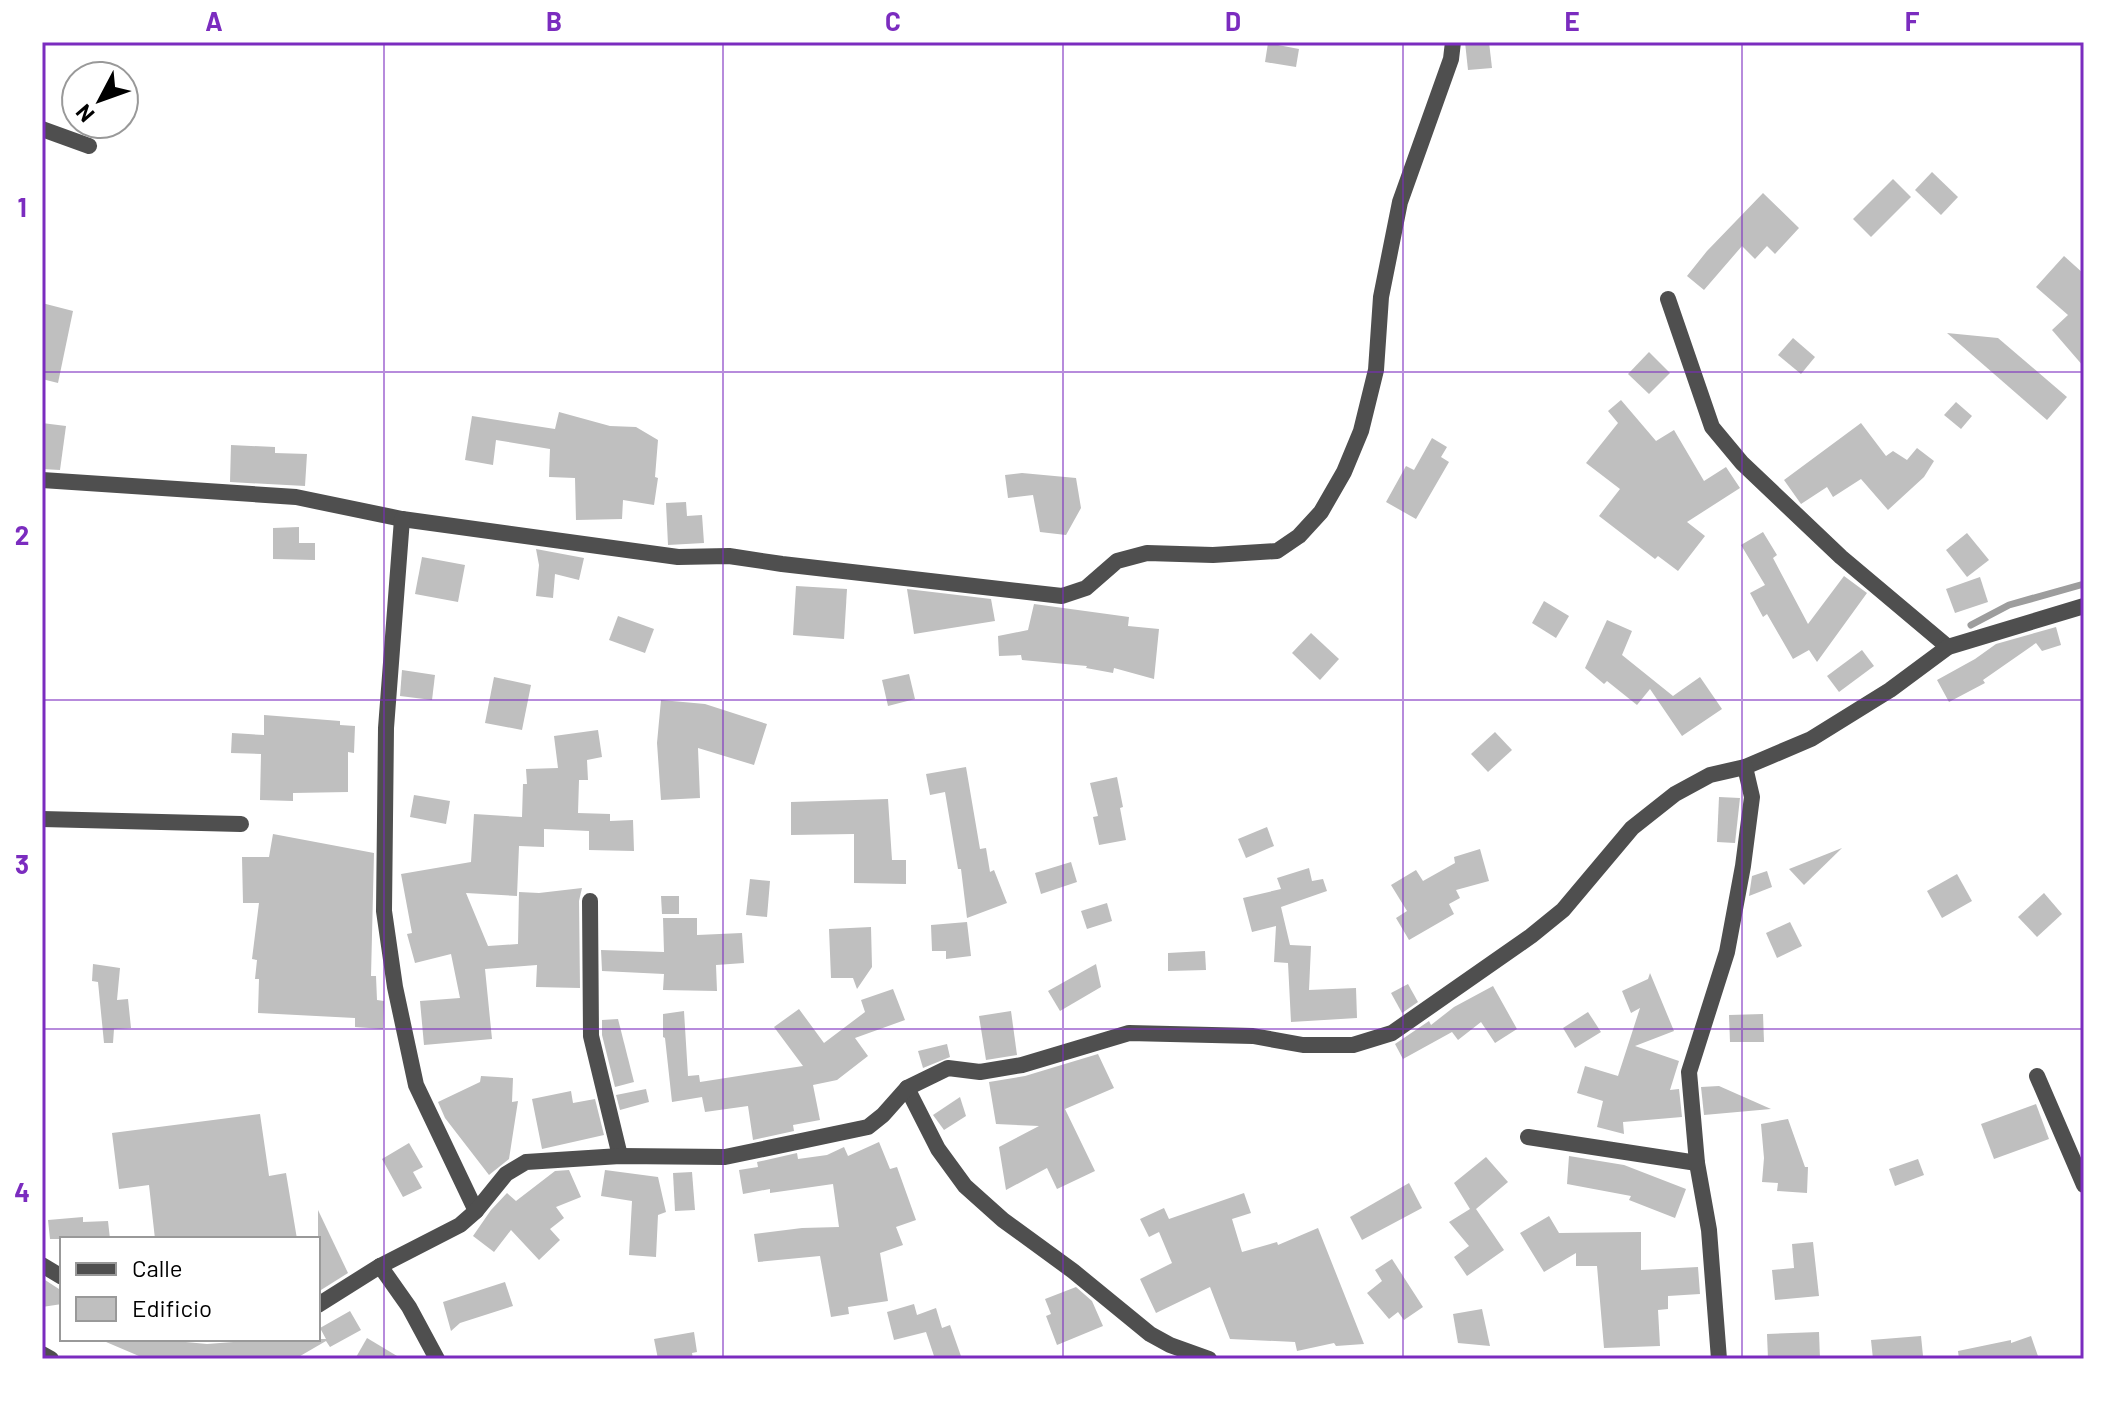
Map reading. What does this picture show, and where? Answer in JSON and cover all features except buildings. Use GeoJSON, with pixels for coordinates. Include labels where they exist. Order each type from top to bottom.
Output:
{"type":"FeatureCollection","features":[{"type":"Feature","properties":{"kind":"street"},"geometry":{"type":"LineString","coordinates":[[42,480],[296,497],[402,519],[678,557],[729,556],[1062,596],[1086,588],[1117,561],[1147,553],[1213,555],[1277,551],[1299,536],[1321,512],[1344,472],[1361,431],[1376,370],[1381,297],[1400,202],[1451,59],[1453,42]]}},
{"type":"Feature","properties":{"kind":"street"},"geometry":{"type":"LineString","coordinates":[[42,129],[89,146]]}},
{"type":"Feature","properties":{"kind":"street"},"geometry":{"type":"LineString","coordinates":[[1668,299],[1712,427],[1742,463],[1841,557],[1948,647]]}},
{"type":"Feature","properties":{"kind":"street"},"geometry":{"type":"LineString","coordinates":[[402,519],[386,728],[384,911],[395,987],[416,1085],[476,1211]]}},
{"type":"Feature","properties":{"kind":"street"},"geometry":{"type":"LineString","coordinates":[[320,1304],[380,1266],[460,1225],[476,1211],[506,1174],[526,1162],[620,1156],[725,1157],[868,1127],[907,1088],[948,1068],[980,1072],[1022,1065],[1129,1033],[1253,1036],[1303,1045],[1353,1045],[1392,1033],[1531,936],[1563,910],[1632,828],[1675,794],[1710,775],[1745,767],[1811,739],[1890,690],[1948,647],[2084,606]]}},
{"type":"Feature","properties":{"kind":"street"},"geometry":{"type":"LineString","coordinates":[[1719,1359],[1709,1230],[1697,1163],[1689,1072],[1727,952],[1743,866],[1752,797],[1745,767]]}},
{"type":"Feature","properties":{"kind":"street"},"geometry":{"type":"LineString","coordinates":[[42,819],[241,824]]}},
{"type":"Feature","properties":{"kind":"street"},"geometry":{"type":"LineString","coordinates":[[590,901],[591,1036],[620,1156]]}},
{"type":"Feature","properties":{"kind":"street"},"geometry":{"type":"LineString","coordinates":[[2037,1076],[2084,1185]]}},
{"type":"Feature","properties":{"kind":"street"},"geometry":{"type":"LineString","coordinates":[[907,1088],[938,1149],[965,1186],[1003,1220],[1073,1271],[1150,1334],[1209,1359]]}},
{"type":"Feature","properties":{"kind":"street"},"geometry":{"type":"LineString","coordinates":[[1528,1137],[1697,1163]]}},
{"type":"Feature","properties":{"kind":"street"},"geometry":{"type":"LineString","coordinates":[[42,1265],[60,1276]]}},
{"type":"Feature","properties":{"kind":"street"},"geometry":{"type":"LineString","coordinates":[[380,1266],[409,1307],[437,1359]]}},
{"type":"Feature","properties":{"kind":"street"},"geometry":{"type":"LineString","coordinates":[[42,1354],[51,1359]]}},
{"type":"Feature","properties":{"kind":"waterway"},"geometry":{"type":"LineString","coordinates":[[1971,625],[2009,605],[2084,584]]}}]}
